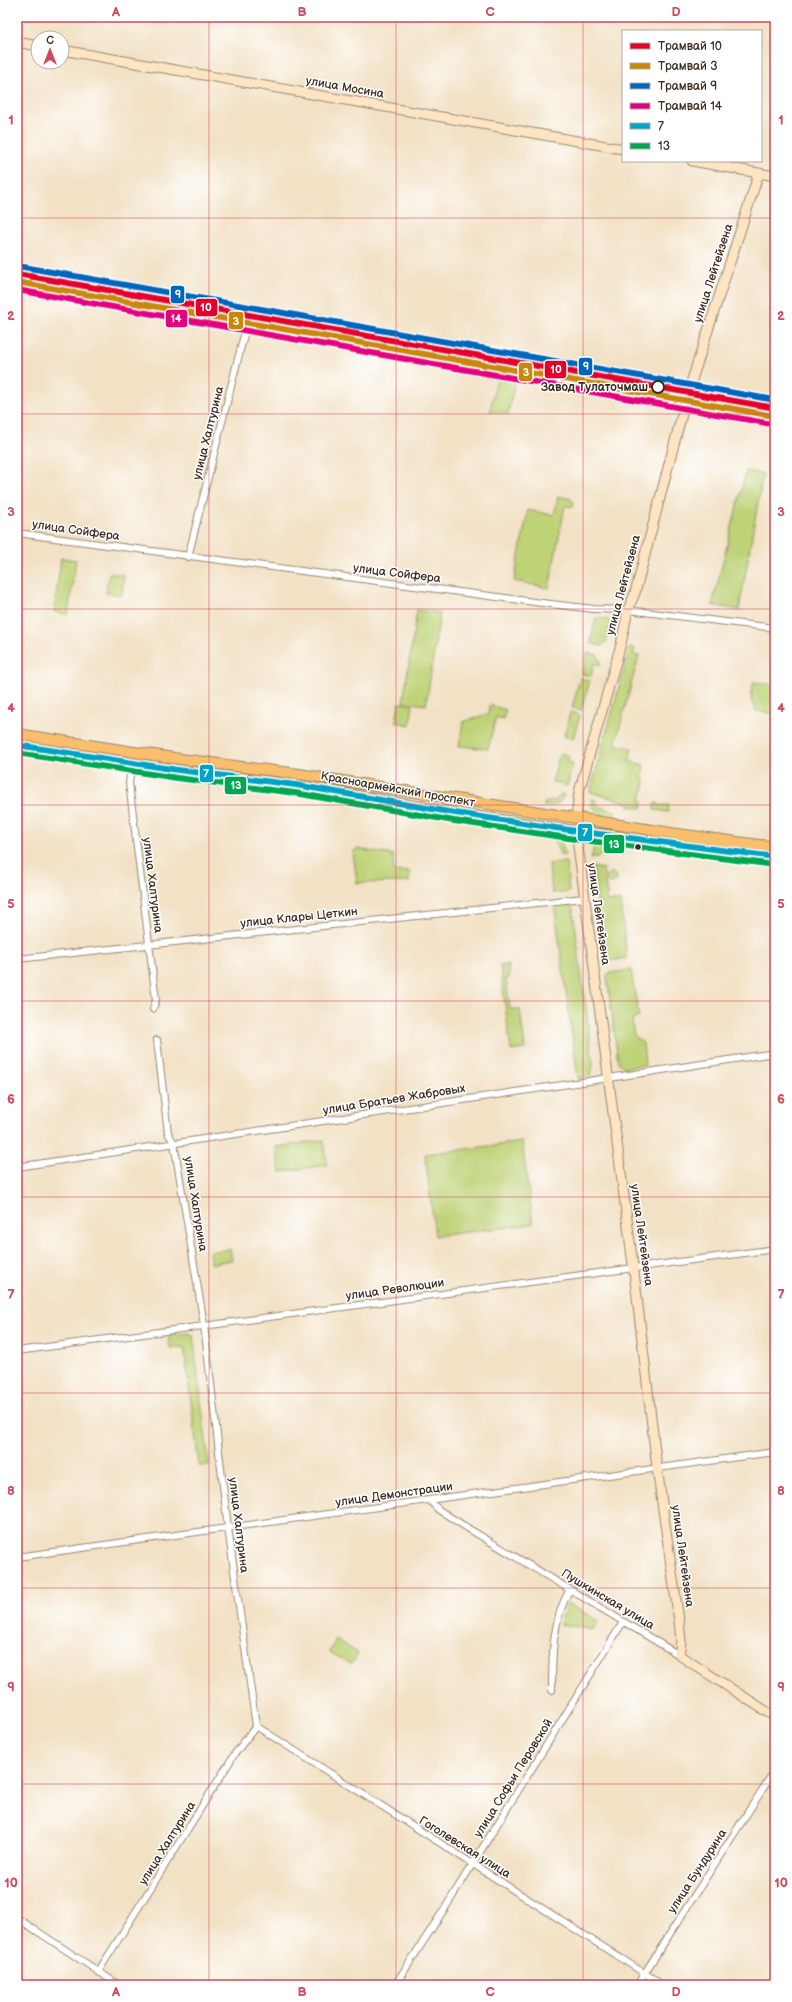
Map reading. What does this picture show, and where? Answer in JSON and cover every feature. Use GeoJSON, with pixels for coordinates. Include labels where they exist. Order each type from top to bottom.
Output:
{"type":"FeatureCollection","features":[{"type":"Feature","properties":{"kind":"main road","name":"Красноармейский проспект"},"geometry":{"type":"LineString","coordinates":[[17,734],[180,759],[299,774],[775,848]]}},
{"type":"Feature","properties":{"kind":"main road","name":"Красноармейский проспект"},"geometry":{"type":"LineString","coordinates":[[17,745],[132,764],[296,785],[455,813],[775,858]]}},
{"type":"Feature","properties":{"kind":"main road","name":"улица Лейтейзена"},"geometry":{"type":"LineString","coordinates":[[576,818],[576,831]]}},
{"type":"Feature","properties":{"kind":"street"},"geometry":{"type":"LineString","coordinates":[[17,42],[30,44]]}},
{"type":"Feature","properties":{"kind":"street","name":"улица Мосина"},"geometry":{"type":"LineString","coordinates":[[70,51],[622,149]]}},
{"type":"Feature","properties":{"kind":"street"},"geometry":{"type":"LineString","coordinates":[[698,162],[775,176]]}},
{"type":"Feature","properties":{"kind":"street","name":"улица Лейтейзена"},"geometry":{"type":"LineString","coordinates":[[576,818],[579,792],[623,636],[628,610],[635,593],[687,395],[759,173]]}},
{"type":"Feature","properties":{"kind":"street"},"geometry":{"type":"LineString","coordinates":[[17,276],[249,315],[775,410]]}},
{"type":"Feature","properties":{"kind":"street","name":"улица Халтурина"},"geometry":{"type":"LineString","coordinates":[[188,557],[249,315]]}},
{"type":"Feature","properties":{"kind":"street","name":"улица Сойфера"},"geometry":{"type":"LineString","coordinates":[[17,532],[188,557],[542,603],[594,609],[628,610],[775,628]]}},
{"type":"Feature","properties":{"kind":"street","name":"улица Халтурина"},"geometry":{"type":"LineString","coordinates":[[132,764],[129,783],[156,1000],[153,1009]]}},
{"type":"Feature","properties":{"kind":"street","name":"улица Лейтейзена"},"geometry":{"type":"LineString","coordinates":[[576,831],[633,1268],[657,1468],[679,1621],[681,1641],[679,1655]]}},
{"type":"Feature","properties":{"kind":"street","name":"улица Клары Цеткин"},"geometry":{"type":"LineString","coordinates":[[17,959],[584,898]]}},
{"type":"Feature","properties":{"kind":"street","name":"улица Халтурина"},"geometry":{"type":"LineString","coordinates":[[98,1972],[234,1755],[256,1726],[228,1528],[204,1325],[174,1143],[168,1133],[157,1040]]}},
{"type":"Feature","properties":{"kind":"street","name":"улица Братьев Жабровых"},"geometry":{"type":"LineString","coordinates":[[17,1166],[775,1053]]}},
{"type":"Feature","properties":{"kind":"street","name":"улица Революции"},"geometry":{"type":"LineString","coordinates":[[17,1351],[775,1249]]}},
{"type":"Feature","properties":{"kind":"street","name":"улица Демонстрации"},"geometry":{"type":"LineString","coordinates":[[17,1557],[775,1452]]}},
{"type":"Feature","properties":{"kind":"street","name":"Пушкинская улица"},"geometry":{"type":"LineString","coordinates":[[430,1500],[439,1510],[469,1529],[679,1655],[775,1717]]}},
{"type":"Feature","properties":{"kind":"street"},"geometry":{"type":"LineString","coordinates":[[552,1690],[552,1658],[556,1628],[565,1598],[570,1589]]}},
{"type":"Feature","properties":{"kind":"street","name":"улица Софьи Перовской"},"geometry":{"type":"LineString","coordinates":[[395,1985],[623,1622]]}},
{"type":"Feature","properties":{"kind":"street","name":"Гоголевская улица"},"geometry":{"type":"LineString","coordinates":[[256,1726],[663,1985]]}},
{"type":"Feature","properties":{"kind":"street","name":"улица Бундурина"},"geometry":{"type":"LineString","coordinates":[[637,1985],[775,1770]]}},
{"type":"Feature","properties":{"kind":"street"},"geometry":{"type":"LineString","coordinates":[[17,1918],[118,1985]]}},
{"type":"Feature","properties":{"kind":"green space"},"geometry":{"type":"Polygon","coordinates":[[[497,377],[515,381],[508,414],[490,411],[497,377]]]}},
{"type":"Feature","properties":{"kind":"green space"},"geometry":{"type":"Polygon","coordinates":[[[746,471],[763,474],[739,610],[712,605],[746,471]]]}},
{"type":"Feature","properties":{"kind":"green space"},"geometry":{"type":"Polygon","coordinates":[[[558,496],[571,499],[574,503],[573,507],[565,506],[549,588],[514,581],[528,510],[554,515],[558,496]]]}},
{"type":"Feature","properties":{"kind":"green space"},"geometry":{"type":"Polygon","coordinates":[[[61,558],[76,560],[68,614],[54,612],[61,558]]]}},
{"type":"Feature","properties":{"kind":"green space"},"geometry":{"type":"Polygon","coordinates":[[[109,573],[124,575],[122,595],[106,593],[109,573]]]}},
{"type":"Feature","properties":{"kind":"green space"},"geometry":{"type":"Polygon","coordinates":[[[417,610],[440,613],[426,705],[403,702],[417,610]]]}},
{"type":"Feature","properties":{"kind":"green space"},"geometry":{"type":"Polygon","coordinates":[[[596,618],[608,619],[611,625],[606,642],[601,646],[590,643],[596,618]]]}},
{"type":"Feature","properties":{"kind":"green space"},"geometry":{"type":"Polygon","coordinates":[[[630,647],[635,649],[633,655],[639,656],[615,744],[632,748],[629,761],[644,765],[642,777],[645,782],[641,800],[643,803],[642,808],[629,806],[629,803],[590,792],[630,647]]]}},
{"type":"Feature","properties":{"kind":"green space"},"geometry":{"type":"Polygon","coordinates":[[[587,653],[597,655],[601,662],[600,665],[594,663],[591,676],[582,674],[587,653]]]}},
{"type":"Feature","properties":{"kind":"green space"},"geometry":{"type":"Polygon","coordinates":[[[580,678],[590,681],[581,710],[572,708],[580,678]]]}},
{"type":"Feature","properties":{"kind":"green space"},"geometry":{"type":"Polygon","coordinates":[[[753,682],[775,685],[775,714],[756,711],[754,704],[751,702],[753,682]]]}},
{"type":"Feature","properties":{"kind":"green space"},"geometry":{"type":"Polygon","coordinates":[[[399,703],[413,705],[410,725],[396,722],[399,703]]]}},
{"type":"Feature","properties":{"kind":"green space"},"geometry":{"type":"Polygon","coordinates":[[[490,705],[506,710],[503,719],[496,717],[488,749],[459,746],[463,722],[488,714],[490,705]]]}},
{"type":"Feature","properties":{"kind":"green space"},"geometry":{"type":"Polygon","coordinates":[[[570,712],[580,715],[573,739],[564,736],[570,712]]]}},
{"type":"Feature","properties":{"kind":"green space"},"geometry":{"type":"Polygon","coordinates":[[[560,753],[569,756],[567,762],[573,763],[567,786],[552,782],[560,753]]]}},
{"type":"Feature","properties":{"kind":"green space"},"geometry":{"type":"Polygon","coordinates":[[[561,794],[564,794],[559,802],[551,806],[544,806],[544,803],[556,800],[561,794]]]}},
{"type":"Feature","properties":{"kind":"green space"},"geometry":{"type":"Polygon","coordinates":[[[591,799],[595,800],[603,808],[615,811],[615,818],[603,815],[596,811],[593,808],[591,799]]]}},
{"type":"Feature","properties":{"kind":"green space"},"geometry":{"type":"Polygon","coordinates":[[[655,803],[658,803],[658,805],[669,805],[668,812],[654,810],[655,803]]]}},
{"type":"Feature","properties":{"kind":"green space"},"geometry":{"type":"Polygon","coordinates":[[[541,830],[551,832],[558,837],[565,855],[560,854],[554,840],[542,836],[541,830]]]}},
{"type":"Feature","properties":{"kind":"green space"},"geometry":{"type":"Polygon","coordinates":[[[601,841],[614,842],[604,853],[591,859],[595,844],[601,841]]]}},
{"type":"Feature","properties":{"kind":"green space"},"geometry":{"type":"Polygon","coordinates":[[[357,849],[393,855],[394,871],[410,872],[409,882],[357,883],[353,852],[357,849]]]}},
{"type":"Feature","properties":{"kind":"green space"},"geometry":{"type":"Polygon","coordinates":[[[566,862],[569,892],[552,893],[549,864],[566,862]]]}},
{"type":"Feature","properties":{"kind":"green space"},"geometry":{"type":"Polygon","coordinates":[[[592,867],[603,869],[608,901],[620,901],[627,959],[606,961],[592,867]]]}},
{"type":"Feature","properties":{"kind":"green space"},"geometry":{"type":"Polygon","coordinates":[[[611,873],[616,878],[611,883],[606,878],[611,873]]]}},
{"type":"Feature","properties":{"kind":"green space"},"geometry":{"type":"Polygon","coordinates":[[[561,902],[569,904],[573,910],[593,1064],[591,1075],[578,1079],[554,903],[561,902]]]}},
{"type":"Feature","properties":{"kind":"green space"},"geometry":{"type":"Polygon","coordinates":[[[508,965],[509,978],[506,979],[510,1009],[520,1009],[525,1049],[511,1051],[500,966],[508,965]]]}},
{"type":"Feature","properties":{"kind":"green space"},"geometry":{"type":"Polygon","coordinates":[[[631,970],[639,1017],[632,1020],[634,1036],[643,1043],[645,1065],[624,1068],[618,1062],[607,976],[609,973],[631,970]]]}},
{"type":"Feature","properties":{"kind":"green space"},"geometry":{"type":"Polygon","coordinates":[[[324,1140],[327,1165],[280,1172],[276,1147],[324,1140]]]}},
{"type":"Feature","properties":{"kind":"green space"},"geometry":{"type":"Polygon","coordinates":[[[522,1142],[533,1224],[435,1236],[425,1154],[522,1142]]]}},
{"type":"Feature","properties":{"kind":"green space"},"geometry":{"type":"Polygon","coordinates":[[[230,1249],[232,1260],[211,1264],[209,1252],[230,1249]]]}},
{"type":"Feature","properties":{"kind":"green space"},"geometry":{"type":"Polygon","coordinates":[[[188,1333],[193,1335],[209,1465],[199,1466],[184,1347],[170,1348],[168,1335],[188,1333]]]}},
{"type":"Feature","properties":{"kind":"green space"},"geometry":{"type":"Polygon","coordinates":[[[567,1603],[598,1621],[593,1630],[560,1624],[567,1603]]]}},
{"type":"Feature","properties":{"kind":"green space"},"geometry":{"type":"Polygon","coordinates":[[[336,1640],[358,1653],[351,1664],[329,1652],[336,1640]]]}},
{"type":"Feature","properties":{"kind":"tram line","name":"9"},"geometry":{"type":"LineString","coordinates":[[18,266],[775,400]]}},
{"type":"Feature","properties":{"kind":"tram line","name":"10"},"geometry":{"type":"LineString","coordinates":[[17,274],[775,408]]}},
{"type":"Feature","properties":{"kind":"tram line","name":"3"},"geometry":{"type":"LineString","coordinates":[[17,282],[774,416]]}},
{"type":"Feature","properties":{"kind":"tram line","name":"14"},"geometry":{"type":"LineString","coordinates":[[17,290],[772,424]]}},
{"type":"Feature","properties":{"kind":"transit line","name":"7"},"geometry":{"type":"LineString","coordinates":[[17,745],[178,770],[296,785],[455,813],[576,831],[775,857]]}},
{"type":"Feature","properties":{"kind":"transit line","name":"13"},"geometry":{"type":"LineString","coordinates":[[17,753],[177,778],[295,793],[454,821],[575,839],[774,865]]}},
{"type":"Feature","properties":{"kind":"place","name":"Завод Тулаточмаш"},"geometry":{"type":"Point","coordinates":[658,387]}}]}
